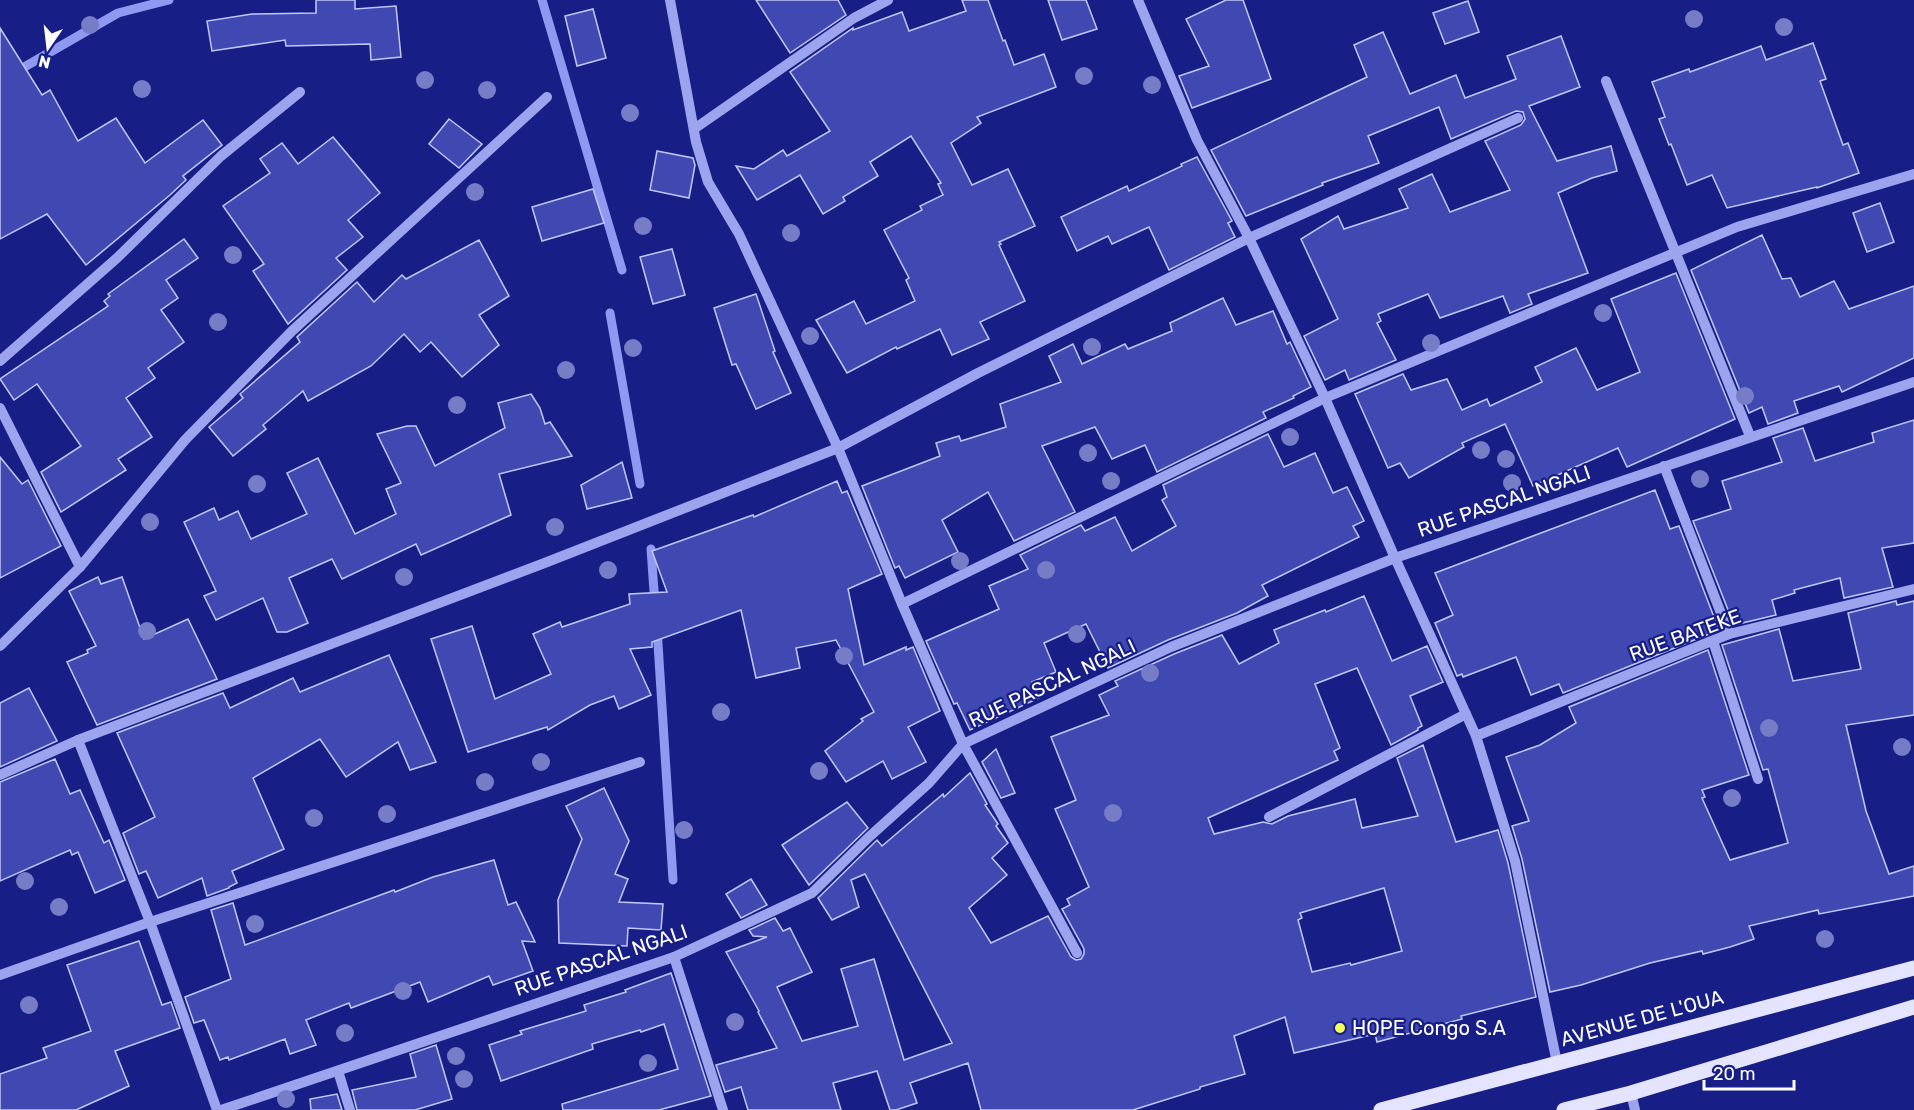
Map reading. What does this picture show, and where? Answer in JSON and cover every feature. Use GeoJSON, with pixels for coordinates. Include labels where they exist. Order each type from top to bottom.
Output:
{"type":"FeatureCollection","features":[{"type":"Feature","properties":{"kind":"main road","name":"AVENUE DE L'OUA"},"geometry":{"type":"LineString","coordinates":[[1381,1110],[1914,968]]}},
{"type":"Feature","properties":{"kind":"main road"},"geometry":{"type":"LineString","coordinates":[[1564,1110],[1631,1093],[1914,1007]]}},
{"type":"Feature","properties":{"kind":"street"},"geometry":{"type":"LineString","coordinates":[[670,0],[696,142],[708,182],[739,234],[838,448],[963,744],[1077,953]]}},
{"type":"Feature","properties":{"kind":"street"},"geometry":{"type":"LineString","coordinates":[[694,129],[854,18],[888,0]]}},
{"type":"Feature","properties":{"kind":"street"},"geometry":{"type":"LineString","coordinates":[[1138,0],[1197,140],[1249,238],[1325,398],[1476,736],[1515,861],[1557,1063]]}},
{"type":"Feature","properties":{"kind":"street"},"geometry":{"type":"LineString","coordinates":[[1606,81],[1750,436]]}},
{"type":"Feature","properties":{"kind":"street"},"geometry":{"type":"LineString","coordinates":[[0,361],[117,258],[221,156],[300,92]]}},
{"type":"Feature","properties":{"kind":"street"},"geometry":{"type":"LineString","coordinates":[[0,646],[80,567],[185,440],[284,339],[547,97]]}},
{"type":"Feature","properties":{"kind":"street"},"geometry":{"type":"LineString","coordinates":[[0,775],[78,740],[531,568],[838,448],[978,372],[1249,238],[1518,118]]}},
{"type":"Feature","properties":{"kind":"street"},"geometry":{"type":"LineString","coordinates":[[902,604],[1325,398],[1737,227],[1914,174]]}},
{"type":"Feature","properties":{"kind":"street","name":"RUE PASCAL NGALI"},"geometry":{"type":"LineString","coordinates":[[219,1110],[674,957],[812,893],[929,783],[963,744],[1172,647],[1395,558],[1914,382]]}},
{"type":"Feature","properties":{"kind":"street"},"geometry":{"type":"LineString","coordinates":[[0,408],[80,567]]}},
{"type":"Feature","properties":{"kind":"street"},"geometry":{"type":"LineString","coordinates":[[1664,466],[1729,634]]}},
{"type":"Feature","properties":{"kind":"street","name":"RUE BATEKE"},"geometry":{"type":"LineString","coordinates":[[1476,736],[1729,634],[1914,589]]}},
{"type":"Feature","properties":{"kind":"street"},"geometry":{"type":"LineString","coordinates":[[1713,641],[1758,780]]}},
{"type":"Feature","properties":{"kind":"street"},"geometry":{"type":"LineString","coordinates":[[1269,817],[1466,714]]}},
{"type":"Feature","properties":{"kind":"street"},"geometry":{"type":"LineString","coordinates":[[78,740],[150,922],[219,1110]]}},
{"type":"Feature","properties":{"kind":"street"},"geometry":{"type":"LineString","coordinates":[[0,975],[150,922],[640,762]]}},
{"type":"Feature","properties":{"kind":"street"},"geometry":{"type":"LineString","coordinates":[[674,957],[723,1110]]}},
{"type":"Feature","properties":{"kind":"street"},"geometry":{"type":"LineString","coordinates":[[338,1071],[350,1110]]}},
{"type":"Feature","properties":{"kind":"street"},"geometry":{"type":"LineString","coordinates":[[1631,1093],[1635,1110]]}},
{"type":"Feature","properties":{"kind":"building"},"geometry":{"type":"Polygon","coordinates":[[[316,0],[355,0],[355,9],[396,6],[401,57],[371,60],[370,44],[286,46],[285,40],[212,51],[207,21],[252,14],[316,13],[316,0]]]}},
{"type":"Feature","properties":{"kind":"building"},"geometry":{"type":"Polygon","coordinates":[[[756,0],[838,0],[846,15],[790,53],[756,0]]]}},
{"type":"Feature","properties":{"kind":"building"},"geometry":{"type":"Polygon","coordinates":[[[962,0],[988,0],[1014,65],[1044,54],[1056,87],[977,117],[981,123],[951,143],[972,185],[1008,169],[1035,226],[999,242],[1025,301],[980,322],[989,339],[952,355],[940,329],[897,349],[896,347],[847,373],[816,320],[854,301],[866,324],[915,301],[906,280],[909,278],[884,230],[922,210],[920,206],[943,195],[938,184],[941,183],[911,136],[870,162],[878,176],[843,197],[845,201],[823,214],[800,175],[757,200],[736,166],[754,169],[783,150],[787,156],[830,131],[790,72],[853,28],[853,30],[902,12],[909,31],[966,11],[962,0]]]}},
{"type":"Feature","properties":{"kind":"building"},"geometry":{"type":"Polygon","coordinates":[[[1048,0],[1086,0],[1097,29],[1062,40],[1048,0]]]}},
{"type":"Feature","properties":{"kind":"building"},"geometry":{"type":"Polygon","coordinates":[[[1226,0],[1243,0],[1271,79],[1192,108],[1179,76],[1209,66],[1186,19],[1226,0]]]}},
{"type":"Feature","properties":{"kind":"building"},"geometry":{"type":"Polygon","coordinates":[[[1468,1],[1479,32],[1445,44],[1433,13],[1468,1]]]}},
{"type":"Feature","properties":{"kind":"building"},"geometry":{"type":"Polygon","coordinates":[[[593,9],[606,58],[577,66],[565,16],[593,9]]]}},
{"type":"Feature","properties":{"kind":"building"},"geometry":{"type":"Polygon","coordinates":[[[0,28],[42,95],[50,90],[78,141],[116,118],[145,163],[203,120],[222,145],[183,176],[186,180],[170,195],[86,265],[47,214],[0,239],[0,28]]]}},
{"type":"Feature","properties":{"kind":"building"},"geometry":{"type":"Polygon","coordinates":[[[1383,32],[1410,94],[1456,75],[1465,98],[1516,79],[1507,56],[1561,36],[1580,87],[1529,106],[1557,161],[1611,146],[1617,171],[1592,178],[1558,193],[1588,273],[1528,294],[1532,304],[1510,313],[1503,296],[1440,318],[1428,294],[1378,314],[1381,321],[1377,323],[1396,360],[1349,380],[1345,370],[1325,380],[1304,336],[1338,319],[1301,239],[1338,216],[1344,229],[1408,208],[1399,189],[1432,174],[1450,212],[1510,190],[1485,141],[1521,125],[1525,119],[1523,112],[1516,111],[1451,139],[1439,107],[1368,136],[1379,163],[1322,183],[1323,185],[1246,216],[1211,150],[1367,77],[1354,45],[1383,32]]]}},
{"type":"Feature","properties":{"kind":"building"},"geometry":{"type":"Polygon","coordinates":[[[1813,43],[1826,79],[1820,81],[1843,145],[1848,143],[1859,173],[1817,188],[1727,208],[1712,175],[1687,185],[1659,119],[1665,117],[1652,82],[1689,69],[1690,72],[1761,46],[1766,60],[1813,43]]]}},
{"type":"Feature","properties":{"kind":"building"},"geometry":{"type":"Polygon","coordinates":[[[449,119],[482,144],[459,168],[429,144],[449,119]]]}},
{"type":"Feature","properties":{"kind":"building"},"geometry":{"type":"Polygon","coordinates":[[[333,137],[380,193],[348,220],[363,237],[336,258],[347,270],[288,324],[253,271],[264,264],[223,206],[270,173],[260,159],[282,143],[298,164],[333,137]]]}},
{"type":"Feature","properties":{"kind":"building"},"geometry":{"type":"Polygon","coordinates":[[[657,151],[693,158],[695,165],[689,198],[650,190],[657,151]]]}},
{"type":"Feature","properties":{"kind":"building"},"geometry":{"type":"Polygon","coordinates":[[[1197,157],[1232,221],[1228,223],[1235,237],[1169,270],[1149,227],[1112,244],[1108,236],[1077,251],[1061,217],[1127,186],[1129,191],[1197,157]]]}},
{"type":"Feature","properties":{"kind":"building"},"geometry":{"type":"Polygon","coordinates":[[[593,189],[604,223],[542,241],[532,207],[593,189]]]}},
{"type":"Feature","properties":{"kind":"building"},"geometry":{"type":"Polygon","coordinates":[[[1880,203],[1894,242],[1867,252],[1853,213],[1880,203]]]}},
{"type":"Feature","properties":{"kind":"building"},"geometry":{"type":"Polygon","coordinates":[[[1762,235],[1782,279],[1791,278],[1800,297],[1834,281],[1849,309],[1914,286],[1914,358],[1842,392],[1839,386],[1794,401],[1798,413],[1768,424],[1762,407],[1749,413],[1691,270],[1762,235]]]}},
{"type":"Feature","properties":{"kind":"building"},"geometry":{"type":"Polygon","coordinates":[[[184,239],[198,258],[166,280],[178,298],[161,310],[184,342],[148,368],[155,378],[126,398],[152,437],[118,459],[126,470],[61,512],[41,472],[81,446],[37,384],[14,400],[0,379],[108,306],[104,301],[110,296],[108,294],[184,239]]]}},
{"type":"Feature","properties":{"kind":"building"},"geometry":{"type":"Polygon","coordinates":[[[479,240],[509,296],[479,315],[499,345],[462,377],[431,342],[420,352],[404,334],[371,366],[308,401],[303,391],[263,425],[266,429],[233,456],[209,427],[243,398],[240,394],[300,342],[297,337],[357,282],[374,302],[402,275],[406,279],[479,240]]]}},
{"type":"Feature","properties":{"kind":"building"},"geometry":{"type":"Polygon","coordinates":[[[672,249],[685,295],[653,304],[640,257],[672,249]]]}},
{"type":"Feature","properties":{"kind":"building"},"geometry":{"type":"Polygon","coordinates":[[[1676,273],[1735,419],[1627,467],[1618,448],[1533,486],[1505,424],[1462,443],[1464,447],[1409,478],[1400,463],[1388,468],[1355,394],[1403,374],[1411,390],[1447,379],[1462,410],[1487,399],[1490,406],[1542,382],[1535,367],[1576,348],[1597,390],[1640,372],[1611,299],[1676,273]]]}},
{"type":"Feature","properties":{"kind":"building"},"geometry":{"type":"Polygon","coordinates":[[[756,294],[775,351],[773,352],[791,393],[756,409],[736,364],[732,365],[714,308],[756,294]]]}},
{"type":"Feature","properties":{"kind":"building"},"geometry":{"type":"Polygon","coordinates":[[[1223,298],[1236,325],[1273,311],[1287,344],[1290,342],[1311,387],[1293,396],[1294,398],[1263,412],[1266,418],[1157,472],[1145,445],[1112,459],[1095,427],[1042,446],[1075,512],[1014,541],[988,492],[942,520],[958,552],[905,578],[899,566],[895,568],[862,486],[940,456],[936,443],[959,436],[961,441],[1006,427],[1000,404],[1061,382],[1049,356],[1073,344],[1082,364],[1125,344],[1128,349],[1172,331],[1170,323],[1223,298]]]}},
{"type":"Feature","properties":{"kind":"building"},"geometry":{"type":"Polygon","coordinates":[[[531,394],[540,408],[545,424],[550,422],[572,456],[499,474],[511,515],[421,555],[416,544],[342,579],[332,559],[289,578],[308,623],[287,632],[277,632],[263,598],[216,620],[204,596],[216,591],[184,522],[214,508],[219,520],[238,511],[251,539],[307,514],[287,473],[318,458],[355,534],[396,514],[386,489],[401,483],[377,434],[407,426],[416,426],[435,466],[505,428],[498,403],[531,394]]]}},
{"type":"Feature","properties":{"kind":"building"},"geometry":{"type":"Polygon","coordinates":[[[1914,420],[1914,543],[1882,548],[1893,587],[1844,598],[1840,578],[1794,590],[1795,593],[1772,600],[1776,615],[1734,625],[1693,521],[1731,509],[1722,481],[1782,462],[1773,438],[1803,428],[1815,461],[1874,442],[1872,433],[1914,420]]]}},
{"type":"Feature","properties":{"kind":"building"},"geometry":{"type":"Polygon","coordinates":[[[1268,434],[1284,467],[1315,453],[1333,493],[1347,487],[1364,521],[1353,526],[1359,537],[1262,585],[1268,596],[1237,613],[1168,640],[1108,668],[1086,624],[1044,643],[1056,672],[1032,682],[1039,698],[970,730],[957,703],[954,704],[926,641],[999,609],[989,586],[1028,569],[1020,555],[1081,525],[1085,531],[1115,517],[1132,551],[1176,526],[1162,500],[1167,497],[1163,485],[1268,434]]]}},
{"type":"Feature","properties":{"kind":"building"},"geometry":{"type":"Polygon","coordinates":[[[0,457],[22,484],[28,480],[61,546],[0,578],[0,457]]]}},
{"type":"Feature","properties":{"kind":"building"},"geometry":{"type":"Polygon","coordinates":[[[622,462],[632,498],[587,509],[581,485],[622,462]]]}},
{"type":"Feature","properties":{"kind":"building"},"geometry":{"type":"Polygon","coordinates":[[[837,481],[842,493],[847,491],[882,574],[848,589],[864,665],[906,647],[906,650],[913,647],[940,711],[908,727],[926,762],[892,779],[883,761],[846,782],[825,751],[863,721],[861,719],[874,712],[836,640],[796,648],[800,668],[756,678],[741,610],[652,642],[652,647],[630,649],[651,695],[619,709],[614,696],[590,705],[548,730],[547,727],[468,752],[431,639],[472,626],[495,699],[551,674],[533,634],[560,622],[562,627],[630,604],[629,594],[667,592],[652,551],[753,515],[754,517],[837,481]]]}},
{"type":"Feature","properties":{"kind":"building"},"geometry":{"type":"Polygon","coordinates":[[[1655,490],[1670,529],[1679,526],[1719,630],[1563,693],[1559,684],[1531,695],[1516,657],[1463,677],[1462,674],[1457,676],[1435,623],[1453,615],[1435,573],[1655,490]]]}},
{"type":"Feature","properties":{"kind":"building"},"geometry":{"type":"Polygon","coordinates":[[[98,577],[101,584],[122,577],[144,639],[188,619],[217,679],[97,725],[67,662],[88,653],[87,650],[96,646],[69,591],[98,577]]]}},
{"type":"Feature","properties":{"kind":"building"},"geometry":{"type":"Polygon","coordinates":[[[1364,596],[1392,661],[1427,646],[1443,682],[1410,696],[1422,726],[1391,745],[1357,668],[1315,684],[1340,748],[1334,751],[1338,760],[1208,818],[1214,834],[1263,822],[1272,824],[1288,816],[1355,799],[1362,828],[1418,816],[1397,758],[1423,745],[1456,842],[1498,830],[1508,863],[1536,997],[1461,1016],[1462,1019],[1377,1042],[1375,1034],[1294,1053],[1285,1017],[1234,1036],[1245,1074],[1133,1110],[981,1110],[968,1063],[910,1083],[917,1103],[896,1110],[890,1110],[877,1071],[833,1083],[841,1110],[748,1110],[741,1087],[725,1092],[716,1065],[777,1048],[726,952],[767,937],[753,936],[749,930],[775,918],[783,931],[790,928],[812,972],[777,987],[802,1041],[858,1026],[841,969],[874,959],[904,1060],[952,1043],[865,874],[851,880],[859,907],[832,920],[818,898],[877,840],[882,846],[943,794],[944,797],[970,773],[987,804],[985,805],[998,824],[996,826],[1008,843],[992,858],[1007,875],[969,908],[991,943],[1048,916],[1071,957],[1076,960],[1081,959],[1084,949],[1062,909],[1070,905],[1067,899],[1089,887],[1055,809],[1076,800],[1051,737],[1109,715],[1099,695],[1118,686],[1115,681],[1174,654],[1222,635],[1239,664],[1279,643],[1274,630],[1325,610],[1326,612],[1364,596]],[[1384,888],[1300,913],[1302,918],[1298,920],[1312,972],[1350,963],[1351,965],[1402,951],[1384,888]]]}},
{"type":"Feature","properties":{"kind":"building"},"geometry":{"type":"Polygon","coordinates":[[[1896,601],[1897,605],[1914,601],[1914,715],[1846,725],[1866,811],[1889,874],[1914,866],[1914,896],[1819,914],[1818,910],[1749,926],[1754,939],[1730,947],[1650,963],[1581,985],[1550,992],[1522,859],[1512,826],[1529,821],[1506,757],[1540,745],[1576,723],[1569,707],[1708,650],[1749,775],[1702,790],[1705,797],[1702,798],[1730,860],[1788,843],[1768,769],[1763,770],[1722,645],[1779,629],[1793,681],[1861,669],[1848,613],[1896,601]]]}},
{"type":"Feature","properties":{"kind":"building"},"geometry":{"type":"Polygon","coordinates":[[[389,655],[436,762],[410,770],[398,742],[346,777],[320,739],[253,778],[284,849],[232,871],[237,883],[229,888],[207,896],[202,878],[158,898],[146,871],[139,874],[123,833],[155,817],[117,733],[223,693],[230,708],[293,678],[300,692],[389,655]]]}},
{"type":"Feature","properties":{"kind":"building"},"geometry":{"type":"Polygon","coordinates":[[[29,688],[57,741],[0,767],[0,703],[29,688]]]}},
{"type":"Feature","properties":{"kind":"building"},"geometry":{"type":"Polygon","coordinates":[[[996,749],[1015,793],[1001,798],[982,762],[996,749]]]}},
{"type":"Feature","properties":{"kind":"building"},"geometry":{"type":"Polygon","coordinates":[[[55,759],[70,794],[80,790],[104,843],[109,840],[125,880],[95,893],[78,852],[72,855],[70,850],[0,881],[0,782],[55,759]]]}},
{"type":"Feature","properties":{"kind":"building"},"geometry":{"type":"Polygon","coordinates":[[[604,788],[629,841],[615,874],[628,879],[619,902],[663,904],[661,930],[628,928],[627,946],[559,943],[558,900],[582,839],[566,806],[604,788]]]}},
{"type":"Feature","properties":{"kind":"building"},"geometry":{"type":"Polygon","coordinates":[[[847,802],[868,828],[809,885],[782,845],[847,802]]]}},
{"type":"Feature","properties":{"kind":"building"},"geometry":{"type":"Polygon","coordinates":[[[494,860],[508,905],[516,902],[535,942],[522,941],[533,971],[493,985],[489,976],[428,1002],[420,982],[351,1008],[349,1003],[306,1020],[316,1045],[290,1054],[285,1039],[229,1060],[228,1057],[220,1060],[204,1020],[194,1023],[185,997],[231,979],[211,910],[233,903],[245,945],[394,890],[395,892],[433,877],[494,860]]]}},
{"type":"Feature","properties":{"kind":"building"},"geometry":{"type":"Polygon","coordinates":[[[751,879],[767,905],[741,918],[726,894],[751,879]]]}},
{"type":"Feature","properties":{"kind":"building"},"geometry":{"type":"Polygon","coordinates":[[[139,941],[162,1005],[171,1002],[180,1028],[115,1051],[129,1086],[76,1110],[0,1110],[0,1074],[47,1058],[43,1048],[91,1031],[67,965],[139,941]]]}},
{"type":"Feature","properties":{"kind":"building"},"geometry":{"type":"Polygon","coordinates":[[[671,973],[711,1096],[659,1110],[563,1110],[562,1104],[678,1069],[664,1024],[592,1044],[593,1049],[501,1081],[489,1045],[522,1034],[520,1031],[586,1011],[584,1005],[626,992],[625,990],[671,973]]]}},
{"type":"Feature","properties":{"kind":"building"},"geometry":{"type":"Polygon","coordinates":[[[436,1045],[452,1099],[415,1110],[357,1110],[352,1090],[416,1077],[410,1054],[436,1045]]]}},
{"type":"Feature","properties":{"kind":"building"},"geometry":{"type":"Polygon","coordinates":[[[337,1094],[342,1110],[311,1110],[310,1099],[337,1094]]]}},
{"type":"Feature","properties":{"kind":"waterway"},"geometry":{"type":"LineString","coordinates":[[0,81],[118,13],[169,0]]}},
{"type":"Feature","properties":{"kind":"waterway"},"geometry":{"type":"LineString","coordinates":[[542,0],[622,270]]}},
{"type":"Feature","properties":{"kind":"waterway"},"geometry":{"type":"LineString","coordinates":[[610,313],[640,484]]}},
{"type":"Feature","properties":{"kind":"waterway"},"geometry":{"type":"LineString","coordinates":[[651,549],[655,605]]}},
{"type":"Feature","properties":{"kind":"waterway"},"geometry":{"type":"LineString","coordinates":[[657,628],[673,880]]}},
{"type":"Feature","properties":{"kind":"place","name":"HOPE Congo S.A"},"geometry":{"type":"Point","coordinates":[1340,1028]}}]}
